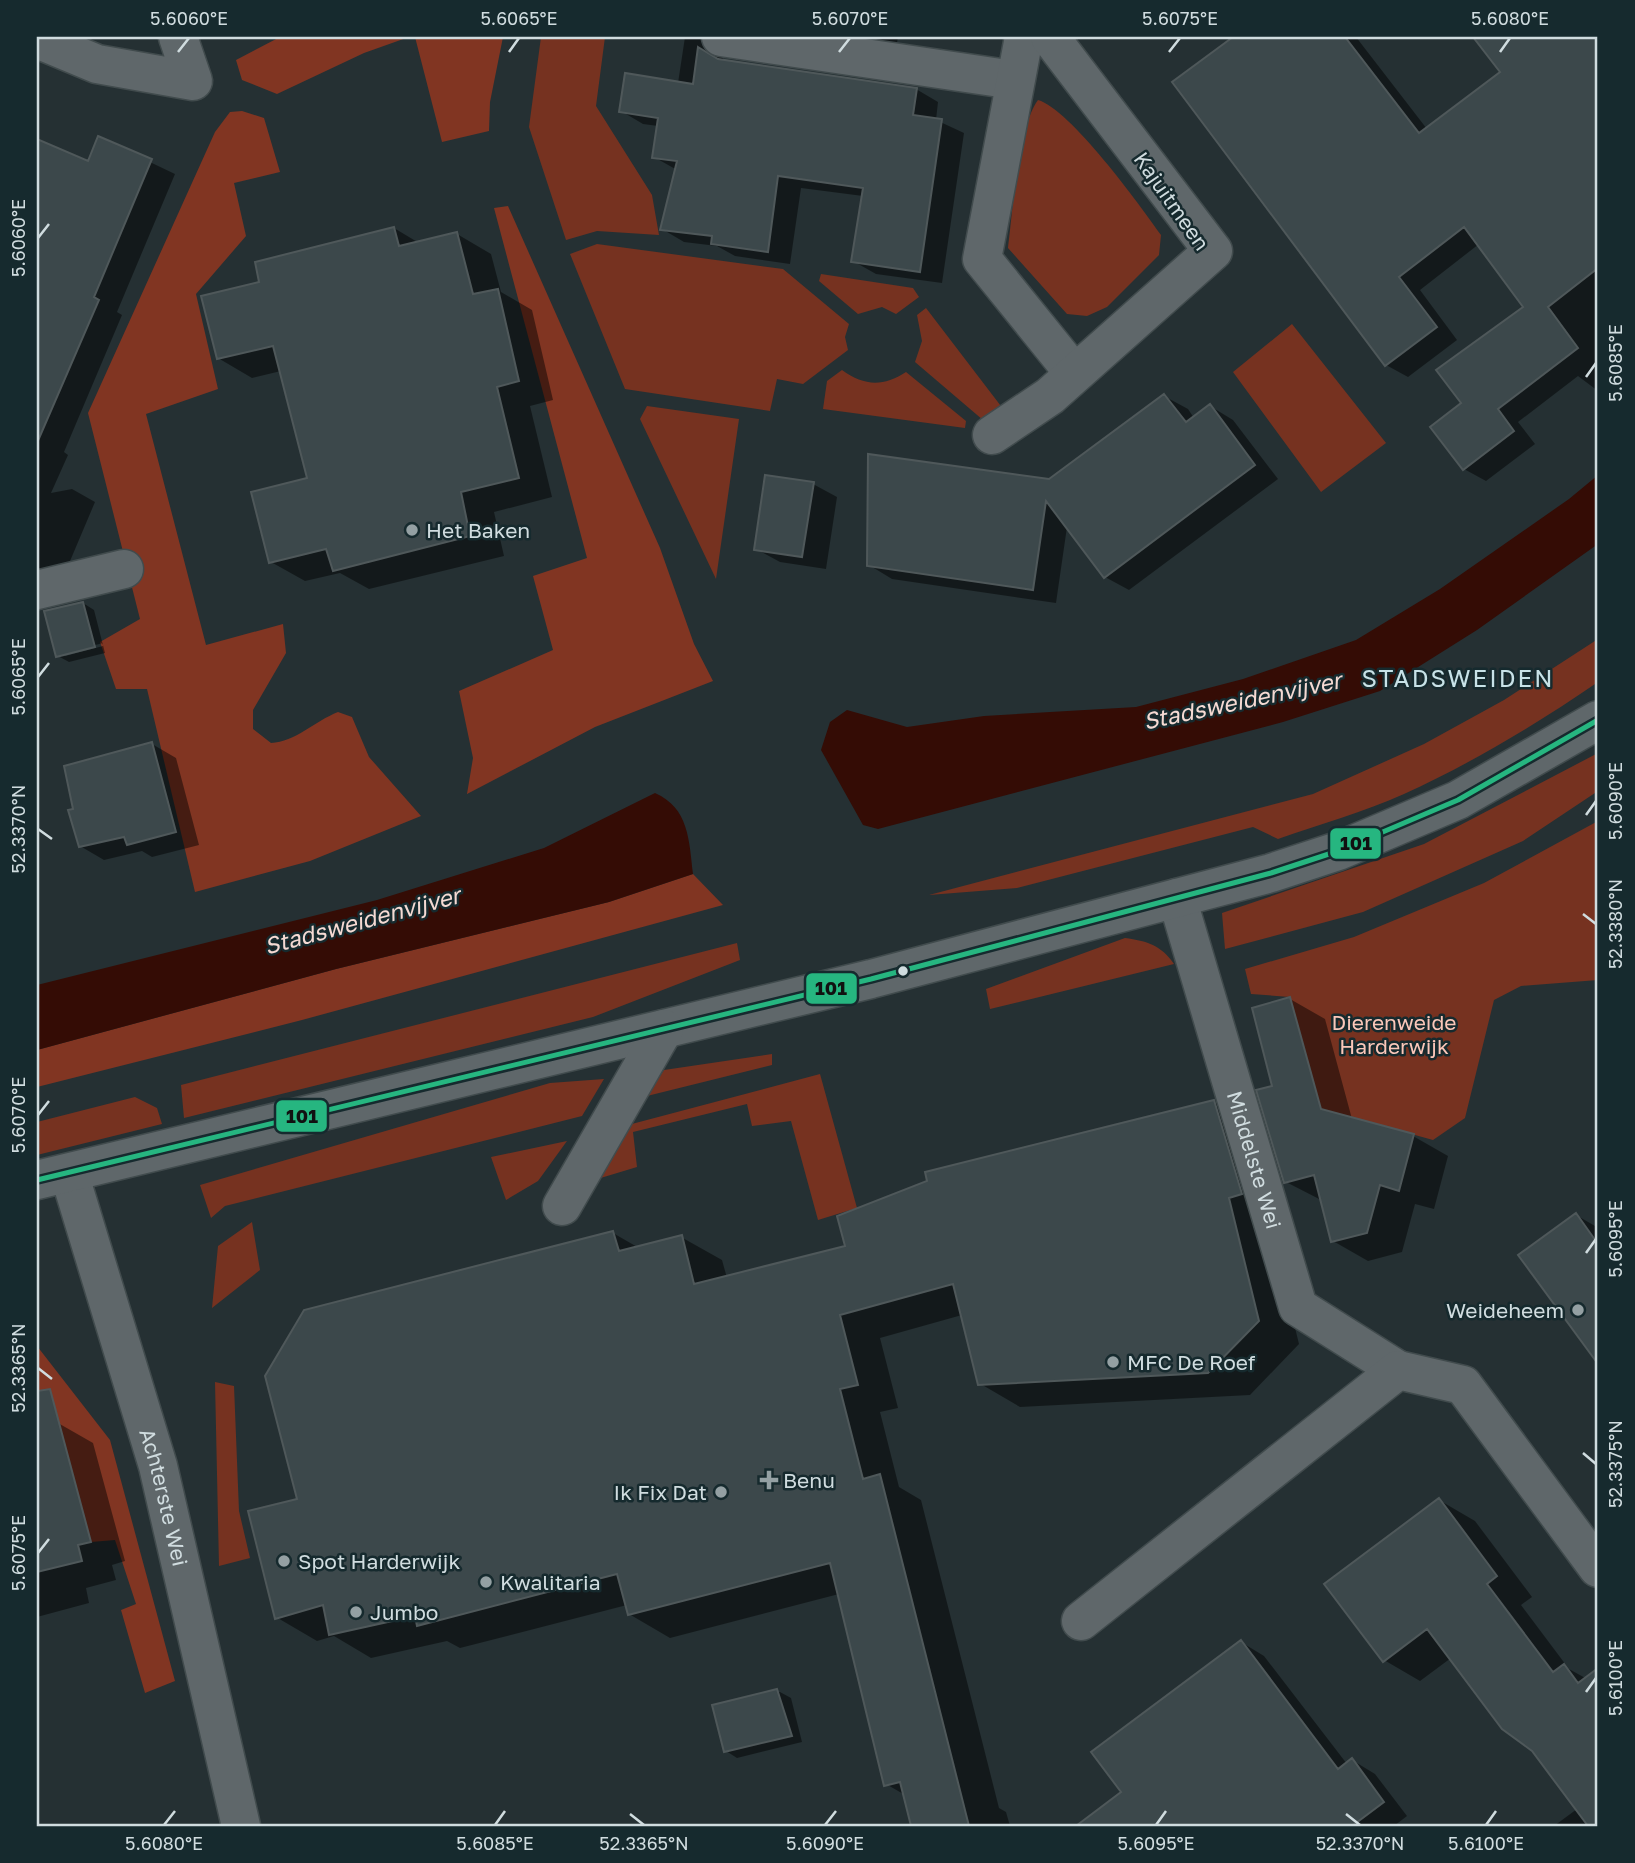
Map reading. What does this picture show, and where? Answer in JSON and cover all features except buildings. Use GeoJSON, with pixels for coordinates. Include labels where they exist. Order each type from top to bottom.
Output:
{"type":"FeatureCollection","features":[{"type":"Feature","properties":{"kind":"street"},"geometry":{"type":"LineString","coordinates":[[37,39],[97,64],[194,81],[178,37]]}},
{"type":"Feature","properties":{"kind":"street"},"geometry":{"type":"LineString","coordinates":[[720,37],[1014,80]]}},
{"type":"Feature","properties":{"kind":"street"},"geometry":{"type":"LineString","coordinates":[[1024,37],[982,259],[1074,373]]}},
{"type":"Feature","properties":{"kind":"street","name":"Kajuitmeen"},"geometry":{"type":"LineString","coordinates":[[992,435],[1040,403],[1213,251],[1050,37]]}},
{"type":"Feature","properties":{"kind":"street"},"geometry":{"type":"LineString","coordinates":[[37,590],[124,569]]}},
{"type":"Feature","properties":{"kind":"street"},"geometry":{"type":"LineString","coordinates":[[53,1177],[871,979],[1271,873],[1398,827],[1519,768],[1598,720]]}},
{"type":"Feature","properties":{"kind":"street","name":"Middelste Wei"},"geometry":{"type":"LineString","coordinates":[[1177,898],[1298,1307],[1398,1370],[1463,1385],[1598,1568]]}},
{"type":"Feature","properties":{"kind":"street"},"geometry":{"type":"LineString","coordinates":[[562,1206],[664,1029]]}},
{"type":"Feature","properties":{"kind":"street","name":"Achterste Wei"},"geometry":{"type":"LineString","coordinates":[[53,1177],[158,1466],[241,1826]]}},
{"type":"Feature","properties":{"kind":"street"},"geometry":{"type":"LineString","coordinates":[[1081,1621],[1398,1370]]}},
{"type":"Feature","properties":{"kind":"green space"},"geometry":{"type":"Polygon","coordinates":[[[541,37],[605,37],[596,106],[652,195],[659,235],[597,231],[566,240],[529,127],[541,37]]]}},
{"type":"Feature","properties":{"kind":"green space"},"geometry":{"type":"Polygon","coordinates":[[[1038,100],[1052,107],[1085,139],[1121,181],[1161,235],[1159,255],[1107,307],[1087,316],[1067,314],[1008,248],[1025,130],[1038,100]]]}},
{"type":"Feature","properties":{"kind":"green space"},"geometry":{"type":"Polygon","coordinates":[[[597,244],[783,269],[849,324],[845,337],[848,350],[803,384],[777,379],[770,411],[625,389],[570,254],[597,244]]]}},
{"type":"Feature","properties":{"kind":"green space"},"geometry":{"type":"Polygon","coordinates":[[[821,274],[913,288],[919,297],[896,314],[882,307],[858,314],[819,281],[821,274]]]}},
{"type":"Feature","properties":{"kind":"green space"},"geometry":{"type":"Polygon","coordinates":[[[926,308],[1007,414],[990,426],[915,362],[922,341],[917,315],[926,308]]]}},
{"type":"Feature","properties":{"kind":"green space"},"geometry":{"type":"Polygon","coordinates":[[[1292,324],[1386,443],[1321,492],[1233,372],[1292,324]]]}},
{"type":"Feature","properties":{"kind":"green space"},"geometry":{"type":"Polygon","coordinates":[[[842,370],[858,379],[874,383],[898,377],[906,372],[966,421],[965,428],[823,409],[827,381],[842,370]]]}},
{"type":"Feature","properties":{"kind":"green space"},"geometry":{"type":"Polygon","coordinates":[[[647,406],[739,419],[716,579],[640,419],[647,406]]]}},
{"type":"Feature","properties":{"kind":"green space"},"geometry":{"type":"Polygon","coordinates":[[[1598,639],[1598,682],[1479,756],[1373,807],[1278,839],[1253,827],[1017,888],[929,895],[1313,794],[1424,744],[1504,700],[1598,639]]]}},
{"type":"Feature","properties":{"kind":"green space"},"geometry":{"type":"Polygon","coordinates":[[[1598,753],[1598,791],[1523,841],[1363,912],[1225,949],[1222,913],[1424,844],[1598,753]]]}},
{"type":"Feature","properties":{"kind":"green space","name":"Dierenweide Harderwijk"},"geometry":{"type":"Polygon","coordinates":[[[1598,821],[1598,980],[1521,986],[1494,1000],[1465,1118],[1433,1140],[1321,1109],[1290,997],[1251,994],[1245,969],[1354,937],[1484,883],[1598,821]]]}},
{"type":"Feature","properties":{"kind":"green space"},"geometry":{"type":"Polygon","coordinates":[[[1125,938],[1153,945],[1164,952],[1174,964],[990,1009],[986,989],[1125,938]]]}},
{"type":"Feature","properties":{"kind":"green space"},"geometry":{"type":"Polygon","coordinates":[[[737,943],[740,960],[593,1017],[184,1118],[181,1085],[737,943]]]}},
{"type":"Feature","properties":{"kind":"green space"},"geometry":{"type":"Polygon","coordinates":[[[772,1054],[772,1065],[647,1096],[664,1070],[772,1054]]]}},
{"type":"Feature","properties":{"kind":"green space"},"geometry":{"type":"Polygon","coordinates":[[[820,1074],[857,1208],[818,1220],[791,1121],[752,1126],[747,1104],[633,1132],[637,1167],[594,1180],[628,1125],[820,1074]]]}},
{"type":"Feature","properties":{"kind":"green space"},"geometry":{"type":"Polygon","coordinates":[[[604,1079],[582,1116],[225,1206],[211,1218],[200,1185],[550,1083],[604,1079]]]}},
{"type":"Feature","properties":{"kind":"green space"},"geometry":{"type":"Polygon","coordinates":[[[135,1097],[157,1108],[162,1124],[37,1155],[37,1122],[135,1097]]]}},
{"type":"Feature","properties":{"kind":"green space"},"geometry":{"type":"Polygon","coordinates":[[[567,1141],[538,1181],[506,1200],[491,1157],[567,1141]]]}},
{"type":"Feature","properties":{"kind":"green space"},"geometry":{"type":"Polygon","coordinates":[[[252,1222],[260,1270],[212,1308],[218,1246],[252,1222]]]}},
{"type":"Feature","properties":{"kind":"green space"},"geometry":{"type":"Polygon","coordinates":[[[215,1382],[234,1386],[239,1511],[250,1558],[219,1566],[215,1382]]]}},
{"type":"Feature","properties":{"kind":"shaded area"},"geometry":{"type":"Polygon","coordinates":[[[280,37],[409,37],[364,53],[277,94],[242,80],[236,60],[280,37]]]}},
{"type":"Feature","properties":{"kind":"shaded area"},"geometry":{"type":"Polygon","coordinates":[[[415,37],[503,37],[490,102],[489,131],[442,142],[415,37]]]}},
{"type":"Feature","properties":{"kind":"shaded area"},"geometry":{"type":"Polygon","coordinates":[[[242,111],[264,118],[280,172],[234,183],[246,236],[196,294],[218,389],[146,414],[206,645],[283,624],[286,653],[253,710],[253,729],[271,743],[280,742],[338,712],[352,717],[369,757],[421,816],[310,861],[195,892],[147,689],[116,689],[100,642],[140,619],[88,413],[215,132],[230,112],[242,111]]]}},
{"type":"Feature","properties":{"kind":"shaded area"},"geometry":{"type":"Polygon","coordinates":[[[508,206],[660,548],[694,644],[713,681],[595,727],[467,794],[473,758],[459,691],[553,650],[533,576],[587,558],[494,208],[508,206]]]}},
{"type":"Feature","properties":{"kind":"shaded area"},"geometry":{"type":"Polygon","coordinates":[[[693,874],[723,905],[302,1020],[37,1087],[37,1050],[336,969],[609,902],[693,874]]]}},
{"type":"Feature","properties":{"kind":"shaded area"},"geometry":{"type":"Polygon","coordinates":[[[37,1346],[110,1440],[175,1681],[145,1693],[121,1610],[136,1604],[115,1540],[91,1542],[59,1422],[37,1427],[37,1346]]]}},
{"type":"Feature","properties":{"kind":"water","name":"Stadsweidenvijver"},"geometry":{"type":"Polygon","coordinates":[[[1598,475],[1598,544],[1477,630],[1380,691],[1283,722],[878,829],[863,825],[821,750],[830,722],[847,710],[907,727],[984,716],[1136,707],[1243,679],[1356,640],[1440,589],[1569,499],[1598,475]]]}},
{"type":"Feature","properties":{"kind":"water","name":"Stadsweidenvijver"},"geometry":{"type":"Polygon","coordinates":[[[655,793],[666,799],[681,816],[688,837],[693,874],[609,902],[336,969],[37,1050],[37,985],[377,900],[544,848],[655,793]]]}},
{"type":"Feature","properties":{"kind":"transit line","name":"101"},"geometry":{"type":"LineString","coordinates":[[37,1180],[871,979],[1271,873],[1338,851],[1458,800],[1598,720]]}},
{"type":"Feature","properties":{"kind":"place","name":"Het Baken"},"geometry":{"type":"Point","coordinates":[412,530]}},
{"type":"Feature","properties":{"kind":"place","name":"Weideheem"},"geometry":{"type":"Point","coordinates":[1578,1310]}},
{"type":"Feature","properties":{"kind":"place","name":"MFC De Roef"},"geometry":{"type":"Point","coordinates":[1113,1362]}},
{"type":"Feature","properties":{"kind":"place","name":"Benu"},"geometry":{"type":"Point","coordinates":[769,1480]}},
{"type":"Feature","properties":{"kind":"place","name":"Ik Fix Dat"},"geometry":{"type":"Point","coordinates":[721,1492]}},
{"type":"Feature","properties":{"kind":"place","name":"Spot Harderwijk"},"geometry":{"type":"Point","coordinates":[284,1561]}},
{"type":"Feature","properties":{"kind":"place","name":"Kwalitaria"},"geometry":{"type":"Point","coordinates":[486,1582]}},
{"type":"Feature","properties":{"kind":"place","name":"Jumbo"},"geometry":{"type":"Point","coordinates":[356,1612]}},
{"type":"Feature","properties":{"kind":"district","name":"STADSWEIDEN"},"geometry":{"type":"Point","coordinates":[1458,677]}}]}
